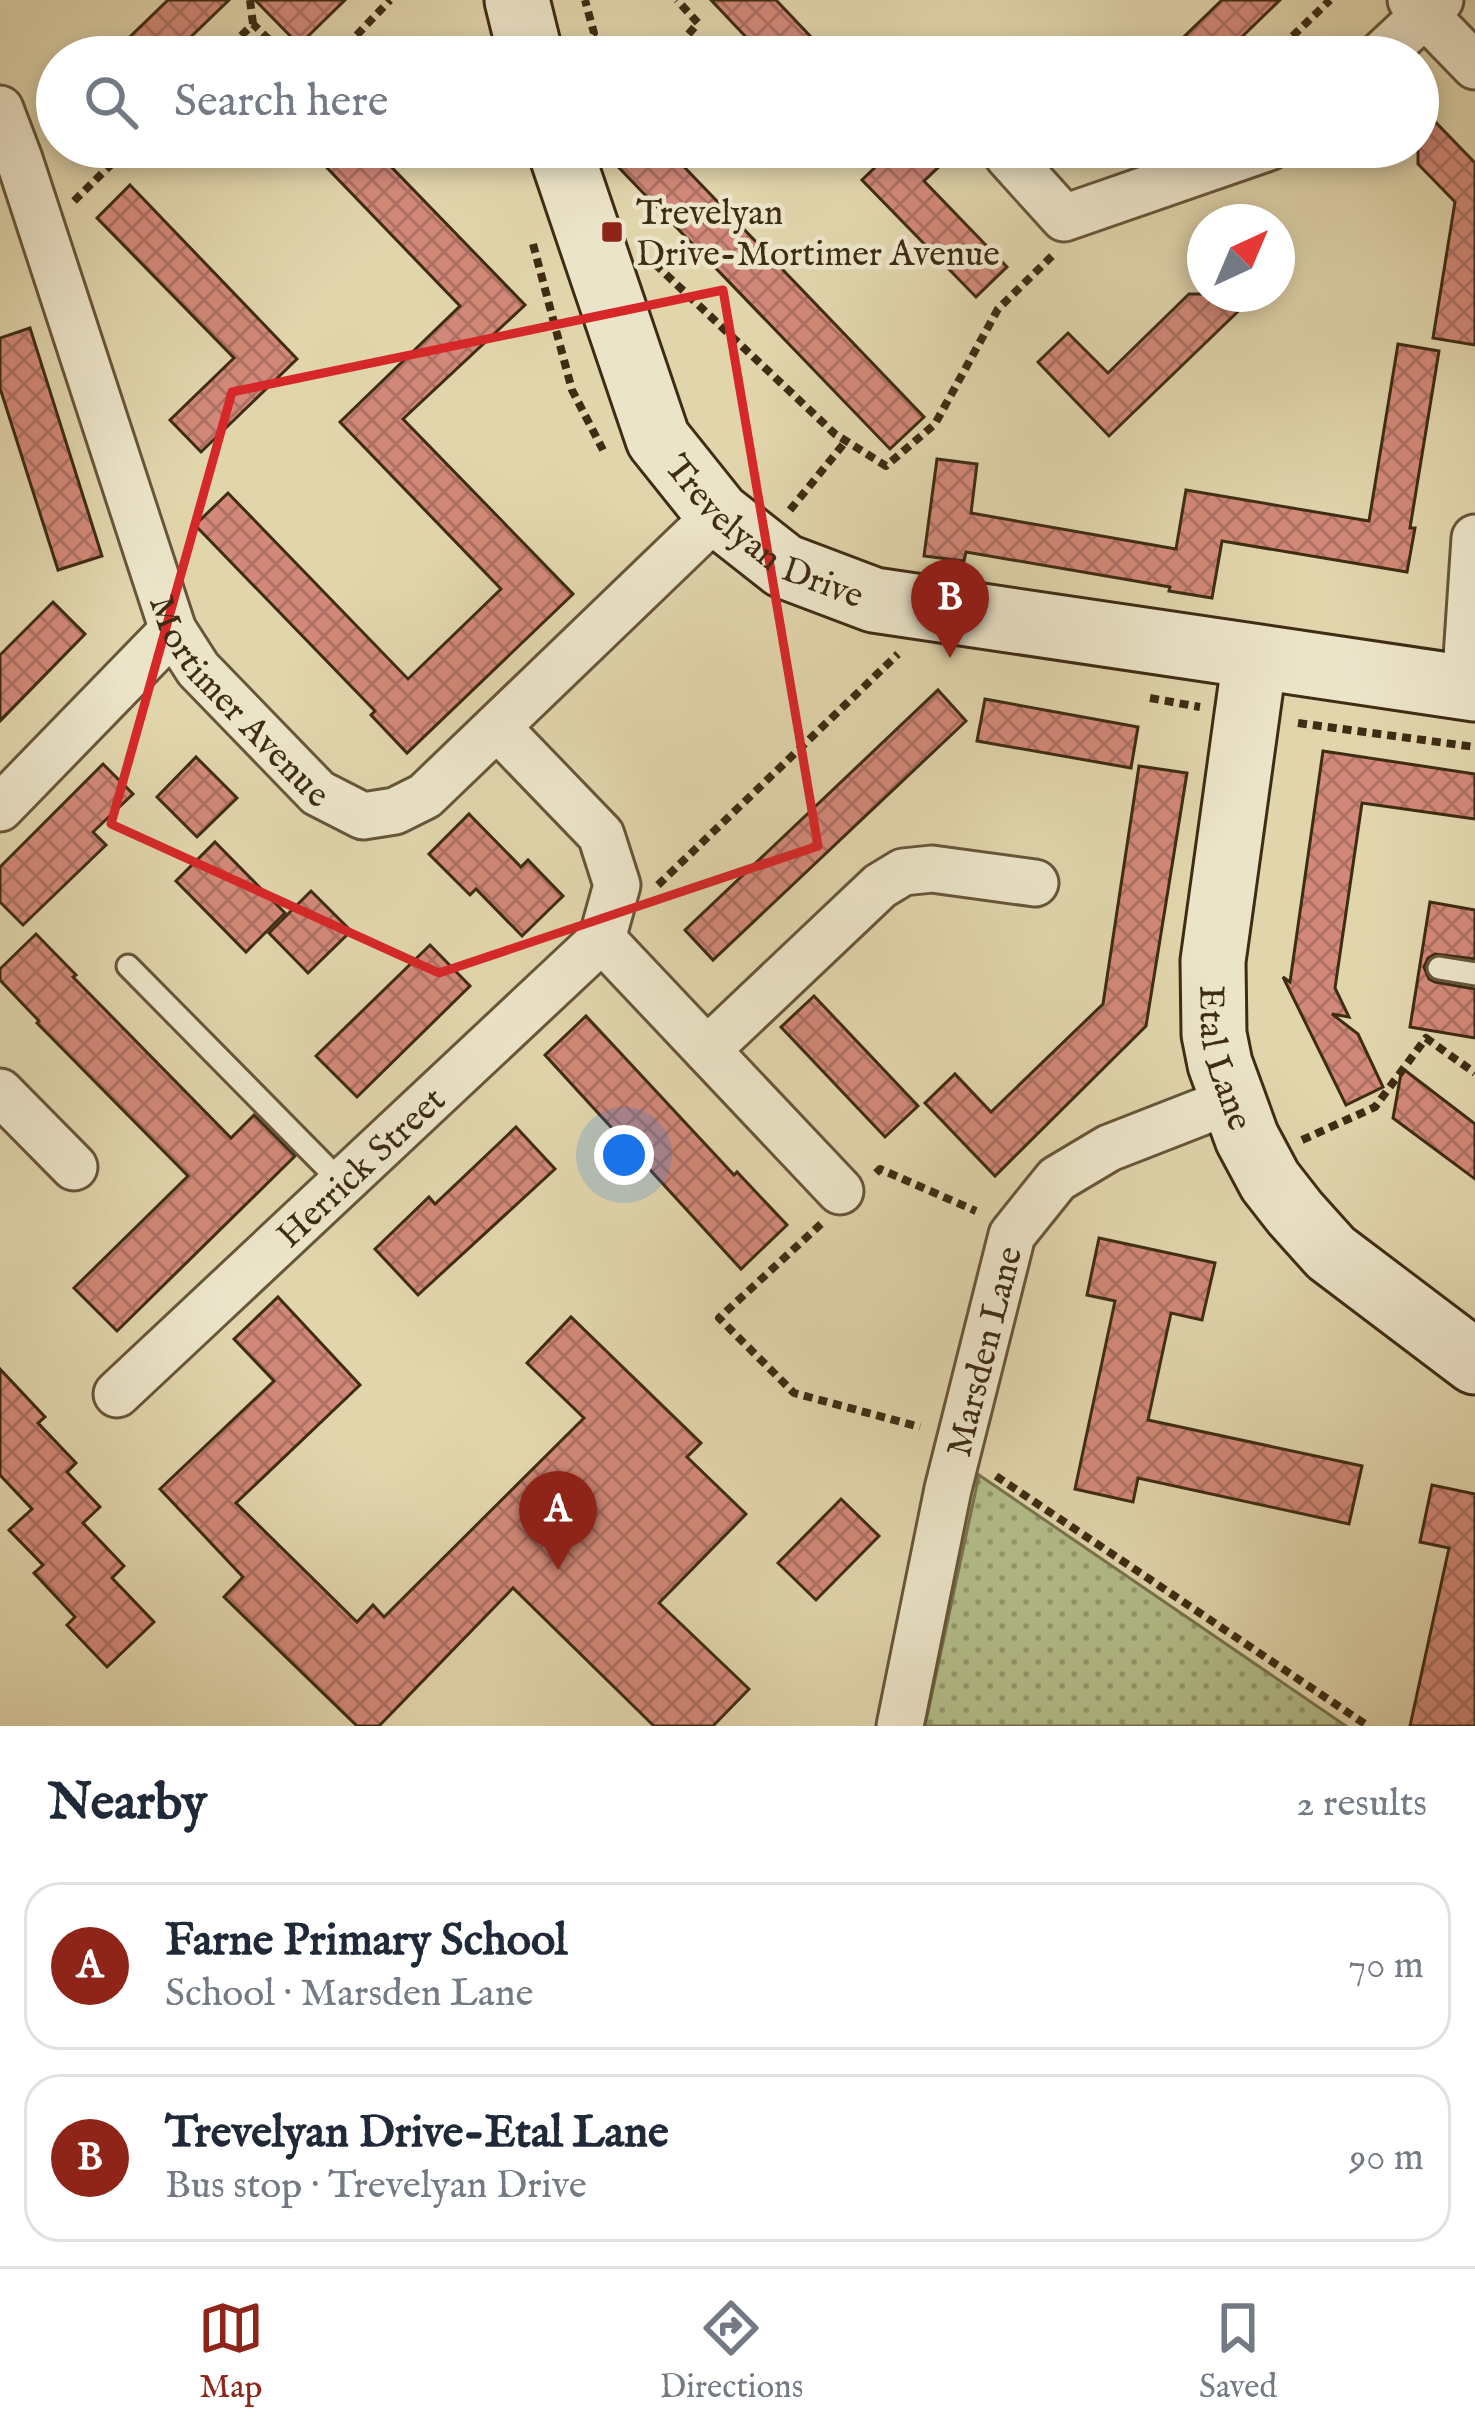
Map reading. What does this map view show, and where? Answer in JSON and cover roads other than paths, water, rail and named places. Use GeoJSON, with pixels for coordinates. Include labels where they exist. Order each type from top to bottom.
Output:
{"type":"FeatureCollection","features":[{"type":"Feature","properties":{"kind":"street"},"geometry":{"type":"LineString","coordinates":[[517,0],[526,36]]}},
{"type":"Feature","properties":{"kind":"street"},"geometry":{"type":"LineString","coordinates":[[1398,36],[1425,5],[1475,66]]}},
{"type":"Feature","properties":{"kind":"street","name":"Mortimer Avenue"},"geometry":{"type":"LineString","coordinates":[[0,109],[173,630],[198,669],[318,793],[364,816],[395,811],[425,796],[497,727],[739,530]]}},
{"type":"Feature","properties":{"kind":"street","name":"Trevelyan Drive"},"geometry":{"type":"LineString","coordinates":[[567,168],[658,440],[739,530],[784,566],[874,600],[1470,688]]}},
{"type":"Feature","properties":{"kind":"street"},"geometry":{"type":"LineString","coordinates":[[1018,168],[1064,218],[1206,168]]}},
{"type":"Feature","properties":{"kind":"street"},"geometry":{"type":"LineString","coordinates":[[1470,688],[1475,538]]}},
{"type":"Feature","properties":{"kind":"street"},"geometry":{"type":"LineString","coordinates":[[3,798],[173,630]]}},
{"type":"Feature","properties":{"kind":"street","name":"Etal Lane"},"geometry":{"type":"LineString","coordinates":[[1255,657],[1213,961],[1214,1034],[1232,1100],[1270,1181],[1331,1253],[1475,1361]]}},
{"type":"Feature","properties":{"kind":"street"},"geometry":{"type":"LineString","coordinates":[[497,727],[601,835],[617,885],[602,939],[845,1196]]}},
{"type":"Feature","properties":{"kind":"street"},"geometry":{"type":"LineString","coordinates":[[707,1050],[880,886],[903,872],[932,869],[1035,883]]}},
{"type":"Feature","properties":{"kind":"street","name":"Herrick Street"},"geometry":{"type":"LineString","coordinates":[[117,1394],[602,939]]}},
{"type":"Feature","properties":{"kind":"street"},"geometry":{"type":"LineString","coordinates":[[0,1093],[74,1167]]}},
{"type":"Feature","properties":{"kind":"street","name":"Marsden Lane"},"geometry":{"type":"LineString","coordinates":[[900,1726],[960,1441],[1012,1235],[1057,1179],[1108,1148],[1232,1100]]}},
{"type":"Feature","properties":{"kind":"lane"},"geometry":{"type":"LineString","coordinates":[[128,966],[342,1183]]}},
{"type":"Feature","properties":{"kind":"lane"},"geometry":{"type":"LineString","coordinates":[[1439,968],[1475,974]]}},
{"type":"Feature","properties":{"kind":"place","name":"Trevelyan Drive-Mortimer Avenue"},"geometry":{"type":"Point","coordinates":[612,232]}},
{"type":"Feature","properties":{"kind":"place","name":"Trevelyan Drive-Etal Lane"},"geometry":{"type":"Point","coordinates":[950,658]}},
{"type":"Feature","properties":{"kind":"place","name":"Farne Primary School"},"geometry":{"type":"Point","coordinates":[558,1570]}}]}
